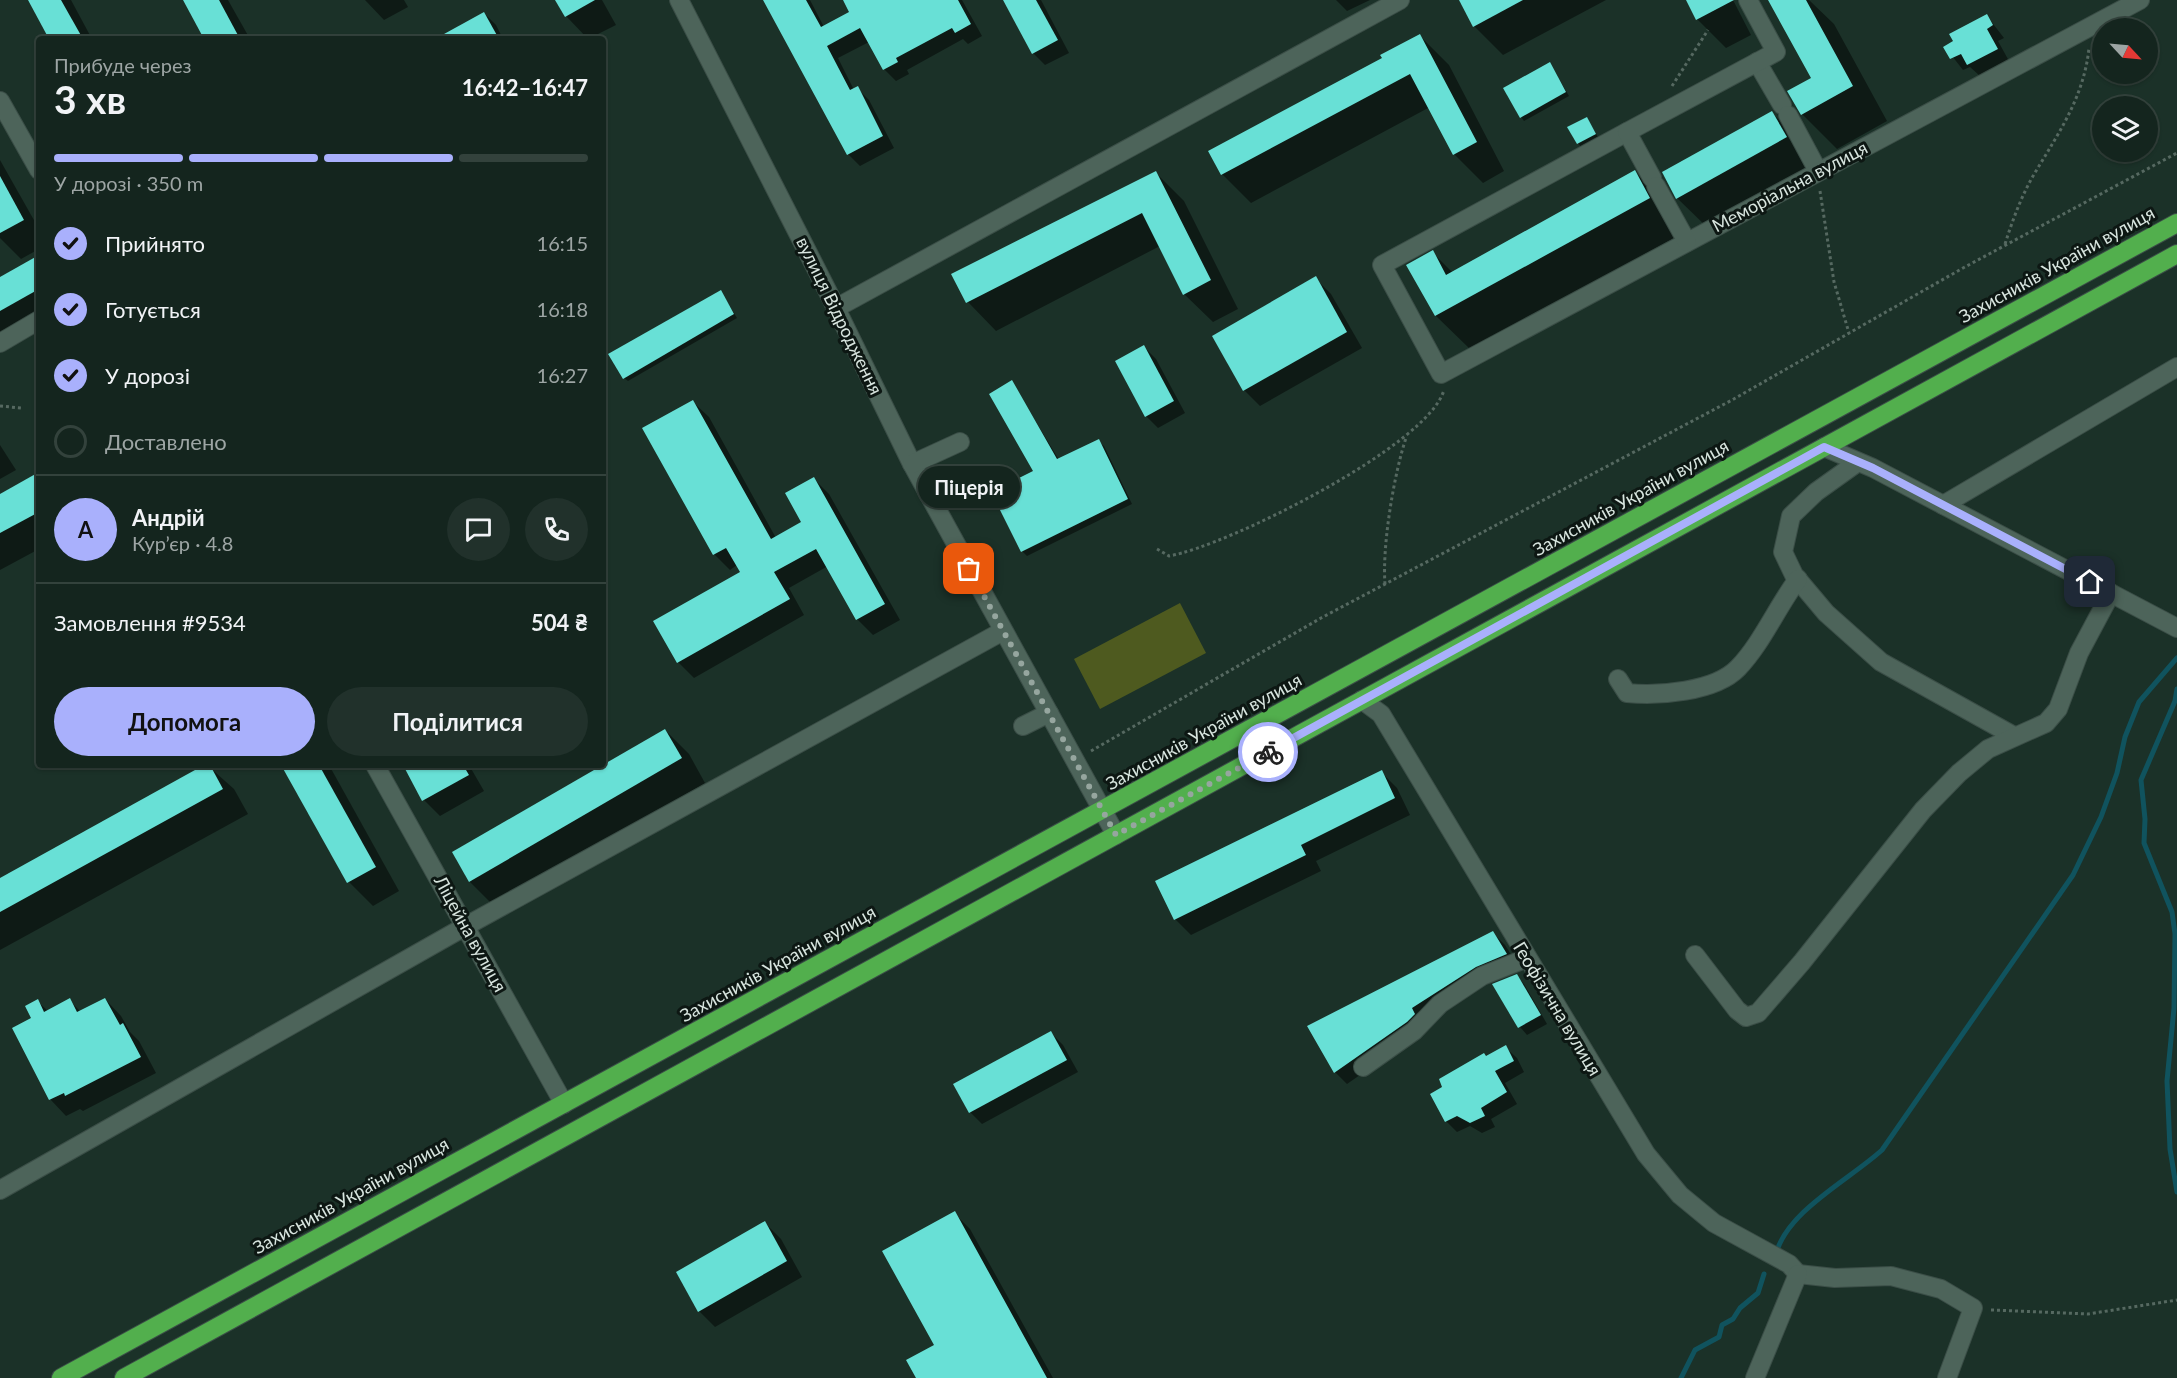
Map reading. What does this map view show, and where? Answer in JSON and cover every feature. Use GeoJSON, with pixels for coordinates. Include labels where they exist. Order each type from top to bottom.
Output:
{"type":"FeatureCollection","features":[{"type":"Feature","properties":{"kind":"highway","name":"Захисників України вулиця"},"geometry":{"type":"LineString","coordinates":[[61,1378],[2177,223]]}},
{"type":"Feature","properties":{"kind":"highway"},"geometry":{"type":"LineString","coordinates":[[124,1378],[2177,254]]}},
{"type":"Feature","properties":{"kind":"street","name":"вулиця Відродження"},"geometry":{"type":"LineString","coordinates":[[679,0],[836,308],[912,464],[1116,835]]}},
{"type":"Feature","properties":{"kind":"street"},"geometry":{"type":"LineString","coordinates":[[836,308],[1400,0]]}},
{"type":"Feature","properties":{"kind":"street"},"geometry":{"type":"LineString","coordinates":[[1440,374],[1382,265],[1776,52],[1748,0]]}},
{"type":"Feature","properties":{"kind":"street","name":"Меморіальна вулиця"},"geometry":{"type":"LineString","coordinates":[[1440,374],[2140,0]]}},
{"type":"Feature","properties":{"kind":"street"},"geometry":{"type":"LineString","coordinates":[[1757,62],[1818,171]]}},
{"type":"Feature","properties":{"kind":"street"},"geometry":{"type":"LineString","coordinates":[[0,101],[36,165]]}},
{"type":"Feature","properties":{"kind":"street"},"geometry":{"type":"LineString","coordinates":[[1627,132],[1687,242]]}},
{"type":"Feature","properties":{"kind":"street"},"geometry":{"type":"LineString","coordinates":[[0,343],[36,322]]}},
{"type":"Feature","properties":{"kind":"street"},"geometry":{"type":"LineString","coordinates":[[1944,505],[2177,367]]}},
{"type":"Feature","properties":{"kind":"street"},"geometry":{"type":"LineString","coordinates":[[912,464],[960,442]]}},
{"type":"Feature","properties":{"kind":"street"},"geometry":{"type":"LineString","coordinates":[[1824,447],[1944,505],[2177,628]]}},
{"type":"Feature","properties":{"kind":"street"},"geometry":{"type":"LineString","coordinates":[[1858,462],[1816,492],[1791,516],[1783,552],[1798,579],[1826,613],[1881,662],[2014,736]]}},
{"type":"Feature","properties":{"kind":"street"},"geometry":{"type":"LineString","coordinates":[[1618,679],[1627,693],[1649,695],[1717,682],[1737,669],[1798,579]]}},
{"type":"Feature","properties":{"kind":"street"},"geometry":{"type":"LineString","coordinates":[[1695,955],[1737,1010],[1746,1017],[1758,1012],[1809,953],[1923,810],[1959,773],[1988,749],[2046,723],[2058,709],[2079,653],[2111,593]]}},
{"type":"Feature","properties":{"kind":"street"},"geometry":{"type":"LineString","coordinates":[[0,1190],[466,926],[1003,631]]}},
{"type":"Feature","properties":{"kind":"street","name":"Геофізична вулиця"},"geometry":{"type":"LineString","coordinates":[[1362,700],[1381,714],[1646,1154],[1680,1195],[1714,1223],[1776,1256],[1789,1264],[1798,1274]]}},
{"type":"Feature","properties":{"kind":"street"},"geometry":{"type":"LineString","coordinates":[[1023,726],[1049,713]]}},
{"type":"Feature","properties":{"kind":"street","name":"Ліцейна вулиця"},"geometry":{"type":"LineString","coordinates":[[377,768],[564,1104]]}},
{"type":"Feature","properties":{"kind":"street"},"geometry":{"type":"LineString","coordinates":[[1363,1067],[1414,1031],[1440,1004],[1482,976],[1527,957]]}},
{"type":"Feature","properties":{"kind":"street"},"geometry":{"type":"LineString","coordinates":[[1755,1378],[1798,1274],[1835,1278],[1892,1276],[1941,1288],[1973,1308],[1947,1378]]}},
{"type":"Feature","properties":{"kind":"path"},"geometry":{"type":"LineString","coordinates":[[2005,246],[2016,211],[2072,112],[2086,73],[2091,26]]}},
{"type":"Feature","properties":{"kind":"path"},"geometry":{"type":"LineString","coordinates":[[1670,90],[1708,30]]}},
{"type":"Feature","properties":{"kind":"path"},"geometry":{"type":"LineString","coordinates":[[1075,760],[1385,584],[1732,400],[2005,246],[2177,153]]}},
{"type":"Feature","properties":{"kind":"path"},"geometry":{"type":"LineString","coordinates":[[1818,171],[1834,282],[1850,333]]}},
{"type":"Feature","properties":{"kind":"path"},"geometry":{"type":"LineString","coordinates":[[1157,549],[1169,556],[1186,553],[1237,534],[1352,473],[1407,436],[1440,403],[1444,390],[1440,374]]}},
{"type":"Feature","properties":{"kind":"path"},"geometry":{"type":"LineString","coordinates":[[0,406],[21,408]]}},
{"type":"Feature","properties":{"kind":"path"},"geometry":{"type":"LineString","coordinates":[[1385,584],[1390,522],[1400,456],[1407,436]]}},
{"type":"Feature","properties":{"kind":"path"},"geometry":{"type":"LineString","coordinates":[[1973,1308],[2088,1314],[2177,1300]]}},
{"type":"Feature","properties":{"kind":"green space"},"geometry":{"type":"Polygon","coordinates":[[[1180,603],[1206,653],[1100,709],[1074,659],[1180,603]]]}},
{"type":"Feature","properties":{"kind":"building"},"geometry":{"type":"Polygon","coordinates":[[[28,0],[61,0],[81,36],[47,36],[28,0]]]}},
{"type":"Feature","properties":{"kind":"building"},"geometry":{"type":"Polygon","coordinates":[[[183,0],[219,0],[238,36],[202,36],[183,0]]]}},
{"type":"Feature","properties":{"kind":"building"},"geometry":{"type":"Polygon","coordinates":[[[555,0],[595,0],[565,17],[555,0]]]}},
{"type":"Feature","properties":{"kind":"building"},"geometry":{"type":"Polygon","coordinates":[[[763,0],[806,0],[821,27],[849,12],[843,0],[958,0],[971,24],[955,33],[952,28],[896,58],[898,62],[883,70],[860,28],[827,46],[850,90],[858,86],[883,136],[847,155],[763,0]]]}},
{"type":"Feature","properties":{"kind":"building"},"geometry":{"type":"Polygon","coordinates":[[[1003,0],[1036,0],[1058,40],[1032,54],[1003,0]]]}},
{"type":"Feature","properties":{"kind":"building"},"geometry":{"type":"Polygon","coordinates":[[[1459,0],[1523,0],[1473,27],[1459,0]]]}},
{"type":"Feature","properties":{"kind":"building"},"geometry":{"type":"Polygon","coordinates":[[[1686,0],[1734,0],[1696,20],[1686,0]]]}},
{"type":"Feature","properties":{"kind":"building"},"geometry":{"type":"Polygon","coordinates":[[[1768,0],[1806,0],[1853,86],[1801,115],[1787,91],[1811,78],[1768,0]]]}},
{"type":"Feature","properties":{"kind":"building"},"geometry":{"type":"Polygon","coordinates":[[[484,12],[497,36],[440,36],[484,12]]]}},
{"type":"Feature","properties":{"kind":"building"},"geometry":{"type":"Polygon","coordinates":[[[1987,14],[1993,25],[1987,29],[1998,49],[1967,65],[1961,54],[1950,59],[1943,47],[1953,41],[1949,34],[1987,14]]]}},
{"type":"Feature","properties":{"kind":"building"},"geometry":{"type":"Polygon","coordinates":[[[1420,34],[1477,142],[1453,155],[1410,74],[1221,175],[1208,151],[1382,58],[1380,55],[1420,34]]]}},
{"type":"Feature","properties":{"kind":"building"},"geometry":{"type":"Polygon","coordinates":[[[1550,62],[1566,92],[1520,118],[1503,88],[1550,62]]]}},
{"type":"Feature","properties":{"kind":"building"},"geometry":{"type":"Polygon","coordinates":[[[1772,111],[1787,137],[1676,199],[1662,172],[1772,111]]]}},
{"type":"Feature","properties":{"kind":"building"},"geometry":{"type":"Polygon","coordinates":[[[1587,117],[1596,134],[1577,144],[1567,127],[1587,117]]]}},
{"type":"Feature","properties":{"kind":"building"},"geometry":{"type":"Polygon","coordinates":[[[1635,170],[1650,198],[1435,316],[1406,265],[1433,250],[1446,275],[1635,170]]]}},
{"type":"Feature","properties":{"kind":"building"},"geometry":{"type":"Polygon","coordinates":[[[1156,171],[1211,280],[1183,295],[1142,213],[966,303],[951,274],[1156,171]]]}},
{"type":"Feature","properties":{"kind":"building"},"geometry":{"type":"Polygon","coordinates":[[[0,176],[24,220],[0,233],[0,176]]]}},
{"type":"Feature","properties":{"kind":"building"},"geometry":{"type":"Polygon","coordinates":[[[36,257],[36,291],[0,311],[0,277],[36,257]]]}},
{"type":"Feature","properties":{"kind":"building"},"geometry":{"type":"Polygon","coordinates":[[[1316,276],[1347,332],[1243,391],[1212,336],[1316,276]]]}},
{"type":"Feature","properties":{"kind":"building"},"geometry":{"type":"Polygon","coordinates":[[[721,290],[734,314],[623,379],[608,354],[721,290]]]}},
{"type":"Feature","properties":{"kind":"building"},"geometry":{"type":"Polygon","coordinates":[[[1144,345],[1174,401],[1145,417],[1115,361],[1144,345]]]}},
{"type":"Feature","properties":{"kind":"building"},"geometry":{"type":"Polygon","coordinates":[[[1012,380],[1057,459],[1099,439],[1128,499],[1021,552],[991,492],[1033,471],[989,394],[1012,380]]]}},
{"type":"Feature","properties":{"kind":"building"},"geometry":{"type":"Polygon","coordinates":[[[693,400],[771,539],[801,522],[785,493],[814,477],[885,604],[856,620],[816,549],[774,572],[790,599],[677,663],[653,621],[740,572],[726,548],[713,555],[642,428],[693,400]]]}},
{"type":"Feature","properties":{"kind":"building"},"geometry":{"type":"Polygon","coordinates":[[[36,474],[36,514],[0,533],[0,494],[36,474]]]}},
{"type":"Feature","properties":{"kind":"building"},"geometry":{"type":"Polygon","coordinates":[[[665,729],[682,758],[469,882],[452,852],[597,768],[606,768],[606,763],[665,729]]]}},
{"type":"Feature","properties":{"kind":"building"},"geometry":{"type":"Polygon","coordinates":[[[199,768],[212,768],[223,789],[0,912],[0,878],[199,768]]]}},
{"type":"Feature","properties":{"kind":"building"},"geometry":{"type":"Polygon","coordinates":[[[283,768],[321,768],[376,867],[347,883],[283,768]]]}},
{"type":"Feature","properties":{"kind":"building"},"geometry":{"type":"Polygon","coordinates":[[[405,768],[465,768],[469,775],[422,801],[405,768]]]}},
{"type":"Feature","properties":{"kind":"building"},"geometry":{"type":"Polygon","coordinates":[[[1382,770],[1395,798],[1301,845],[1306,855],[1174,920],[1155,881],[1382,770]]]}},
{"type":"Feature","properties":{"kind":"building"},"geometry":{"type":"Polygon","coordinates":[[[1493,931],[1507,954],[1476,967],[1412,1008],[1415,1014],[1407,1022],[1334,1073],[1307,1026],[1493,931]]]}},
{"type":"Feature","properties":{"kind":"building"},"geometry":{"type":"Polygon","coordinates":[[[1517,974],[1541,1015],[1518,1028],[1492,984],[1517,974]]]}},
{"type":"Feature","properties":{"kind":"building"},"geometry":{"type":"Polygon","coordinates":[[[70,998],[77,1012],[105,998],[120,1025],[123,1023],[141,1057],[65,1096],[64,1093],[49,1100],[12,1028],[31,1018],[25,1006],[38,999],[44,1012],[70,998]]]}},
{"type":"Feature","properties":{"kind":"building"},"geometry":{"type":"Polygon","coordinates":[[[1051,1031],[1067,1060],[969,1113],[953,1084],[1051,1031]]]}},
{"type":"Feature","properties":{"kind":"building"},"geometry":{"type":"Polygon","coordinates":[[[1506,1045],[1514,1061],[1495,1071],[1507,1092],[1481,1108],[1485,1116],[1470,1123],[1457,1116],[1445,1122],[1430,1094],[1442,1087],[1439,1079],[1484,1053],[1486,1056],[1506,1045]]]}},
{"type":"Feature","properties":{"kind":"building"},"geometry":{"type":"Polygon","coordinates":[[[955,1211],[1047,1378],[916,1378],[906,1360],[934,1345],[882,1251],[955,1211]]]}},
{"type":"Feature","properties":{"kind":"building"},"geometry":{"type":"Polygon","coordinates":[[[765,1221],[787,1261],[698,1312],[676,1272],[765,1221]]]}},
{"type":"Feature","properties":{"kind":"waterway"},"geometry":{"type":"LineString","coordinates":[[1776,1254],[1782,1238],[1806,1210],[1882,1150],[2073,875],[2101,817],[2117,773],[2125,737],[2139,702],[2177,658]]}},
{"type":"Feature","properties":{"kind":"waterway"},"geometry":{"type":"LineString","coordinates":[[2177,689],[2175,701],[2141,780],[2145,819],[2144,843],[2172,912],[2175,934],[2174,1008],[2167,1081],[2170,1149],[2177,1192]]}},
{"type":"Feature","properties":{"kind":"waterway"},"geometry":{"type":"LineString","coordinates":[[1681,1378],[1695,1350],[1719,1337],[1722,1325],[1733,1319],[1740,1308],[1758,1293],[1764,1274]]}},
{"type":"Feature","properties":{"kind":"way so far"},"geometry":{"type":"LineString","coordinates":[[969,569],[1116,835],[1268,752]]}},
{"type":"Feature","properties":{"kind":"place","name":"Піцерія"},"geometry":{"type":"Point","coordinates":[969,569]}},
{"type":"Feature","properties":{"kind":"route"},"geometry":{"type":"LineString","coordinates":[[1268,752],[1824,447],[1873,468],[2090,582]]}}]}
